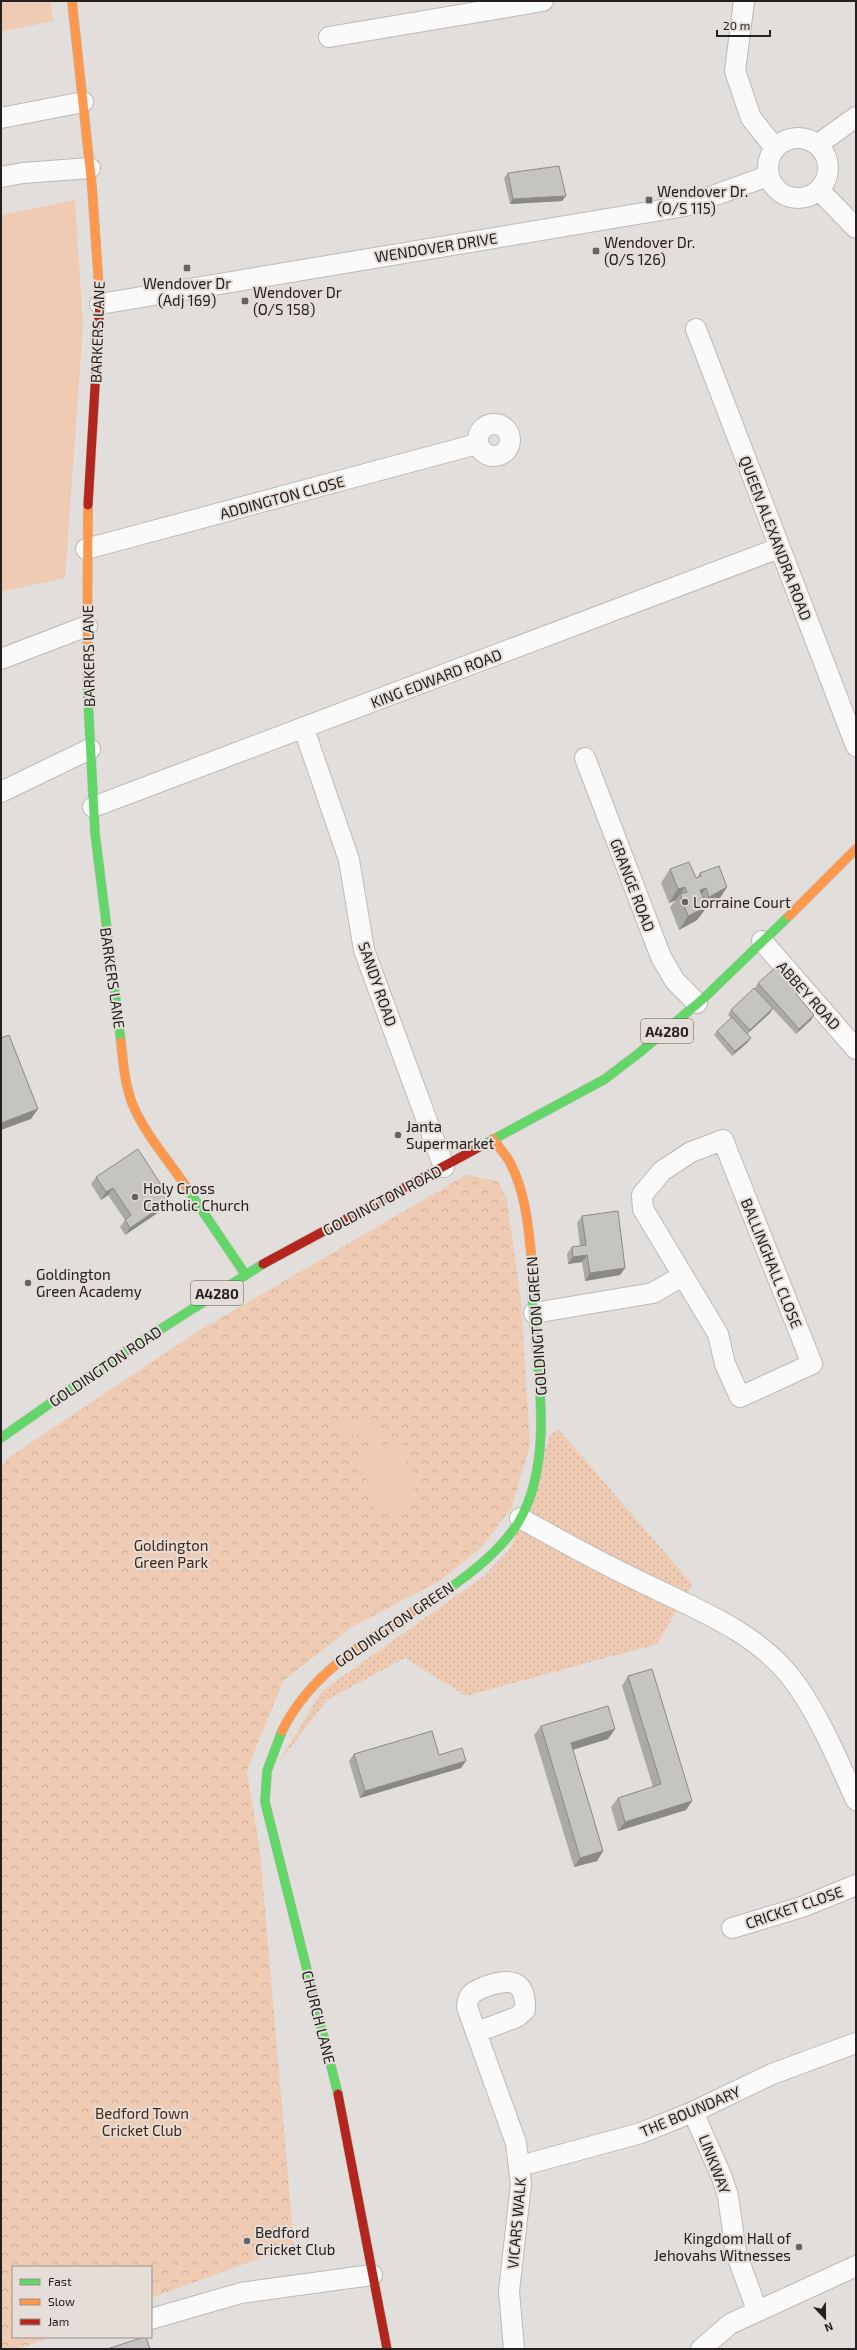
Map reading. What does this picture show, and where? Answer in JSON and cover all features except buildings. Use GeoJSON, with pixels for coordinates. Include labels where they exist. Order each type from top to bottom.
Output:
{"type":"FeatureCollection","features":[{"type":"Feature","properties":{"kind":"street","name":"BARKERS LANE"},"geometry":{"type":"LineString","coordinates":[[72,1],[90,168],[100,304],[86,549],[86,626],[90,749],[93,808],[108,948],[121,1028],[123,1072],[131,1104],[245,1274]]}},
{"type":"Feature","properties":{"kind":"street"},"geometry":{"type":"LineString","coordinates":[[329,37],[543,1]]}},
{"type":"Feature","properties":{"kind":"street"},"geometry":{"type":"LineString","coordinates":[[744,1],[735,70],[751,118],[775,148]]}},
{"type":"Feature","properties":{"kind":"street"},"geometry":{"type":"LineString","coordinates":[[1,118],[83,102]]}},
{"type":"Feature","properties":{"kind":"street"},"geometry":{"type":"LineString","coordinates":[[817,145],[856,117]]}},
{"type":"Feature","properties":{"kind":"street"},"geometry":{"type":"LineString","coordinates":[[804,139],[817,145],[826,157],[828,176],[819,190],[801,199],[780,194],[768,176],[769,160],[775,148],[788,140],[804,139]]}},
{"type":"Feature","properties":{"kind":"street"},"geometry":{"type":"LineString","coordinates":[[1,177],[23,173],[90,168]]}},
{"type":"Feature","properties":{"kind":"street","name":"WENDOVER DRIVE"},"geometry":{"type":"LineString","coordinates":[[100,304],[685,206],[768,176]]}},
{"type":"Feature","properties":{"kind":"street"},"geometry":{"type":"LineString","coordinates":[[819,190],[856,228]]}},
{"type":"Feature","properties":{"kind":"street","name":"QUEEN ALEXANDRA ROAD"},"geometry":{"type":"LineString","coordinates":[[696,329],[856,746]]}},
{"type":"Feature","properties":{"kind":"street","name":"ADDINGTON CLOSE"},"geometry":{"type":"LineString","coordinates":[[86,549],[477,444]]}},
{"type":"Feature","properties":{"kind":"street","name":"KING EDWARD ROAD"},"geometry":{"type":"LineString","coordinates":[[93,808],[779,548]]}},
{"type":"Feature","properties":{"kind":"street"},"geometry":{"type":"LineString","coordinates":[[1,659],[86,626]]}},
{"type":"Feature","properties":{"kind":"street","name":"SANDY ROAD"},"geometry":{"type":"LineString","coordinates":[[304,729],[349,860],[364,950],[444,1166]]}},
{"type":"Feature","properties":{"kind":"street"},"geometry":{"type":"LineString","coordinates":[[1,792],[90,749]]}},
{"type":"Feature","properties":{"kind":"street","name":"GRANGE ROAD"},"geometry":{"type":"LineString","coordinates":[[584,758],[661,957],[675,981],[697,1004]]}},
{"type":"Feature","properties":{"kind":"street","name":"GOLDINGTON ROAD"},"geometry":{"type":"LineString","coordinates":[[1,1438],[109,1362],[245,1274],[605,1079],[646,1049],[697,1004],[856,849]]}},
{"type":"Feature","properties":{"kind":"street","name":"ABBEY ROAD"},"geometry":{"type":"LineString","coordinates":[[762,942],[856,1049]]}},
{"type":"Feature","properties":{"kind":"street","name":"GOLDINGTON GREEN"},"geometry":{"type":"LineString","coordinates":[[269,1760],[282,1725],[308,1687],[343,1655],[462,1579],[494,1553],[520,1518],[533,1483],[542,1443],[541,1391],[534,1313],[531,1242],[523,1202],[509,1162],[494,1139]]}},
{"type":"Feature","properties":{"kind":"street","name":"BALLINGHALL CLOSE"},"geometry":{"type":"LineString","coordinates":[[722,1140],[812,1364],[740,1397],[725,1364],[718,1334],[682,1276],[643,1209],[642,1195],[662,1171],[691,1152],[722,1140]]}},
{"type":"Feature","properties":{"kind":"street"},"geometry":{"type":"LineString","coordinates":[[534,1313],[653,1293],[682,1276]]}},
{"type":"Feature","properties":{"kind":"street"},"geometry":{"type":"LineString","coordinates":[[520,1518],[588,1557],[737,1630],[767,1652],[796,1684],[816,1716],[856,1800]]}},
{"type":"Feature","properties":{"kind":"street","name":"CHURCH LANE"},"geometry":{"type":"LineString","coordinates":[[269,1760],[264,1788],[266,1806],[342,2111],[387,2349]]}},
{"type":"Feature","properties":{"kind":"street","name":"CRICKET CLOSE"},"geometry":{"type":"LineString","coordinates":[[732,1928],[802,1907],[856,1885]]}},
{"type":"Feature","properties":{"kind":"street","name":"VICARS WALK"},"geometry":{"type":"LineString","coordinates":[[477,2032],[516,2143],[520,2166],[521,2184],[509,2291],[514,2349]]}},
{"type":"Feature","properties":{"kind":"street","name":"THE BOUNDARY"},"geometry":{"type":"LineString","coordinates":[[520,2166],[641,2133],[693,2112],[772,2074],[856,2043]]}},
{"type":"Feature","properties":{"kind":"street","name":"LINKWAY"},"geometry":{"type":"LineString","coordinates":[[693,2112],[728,2196],[736,2253],[757,2310]]}},
{"type":"Feature","properties":{"kind":"street"},"geometry":{"type":"LineString","coordinates":[[708,2347],[730,2324],[757,2310],[856,2266]]}},
{"type":"Feature","properties":{"kind":"street"},"geometry":{"type":"LineString","coordinates":[[152,2319],[241,2293],[372,2275]]}},
{"type":"Feature","properties":{"kind":"green space"},"geometry":{"type":"Polygon","coordinates":[[[1,1],[51,1],[53,21],[1,32],[1,1]]]}},
{"type":"Feature","properties":{"kind":"green space"},"geometry":{"type":"Polygon","coordinates":[[[75,200],[83,326],[65,578],[1,592],[1,215],[75,200]]]}},
{"type":"Feature","properties":{"kind":"green space","name":"Goldington Green Park"},"geometry":{"type":"Polygon","coordinates":[[[466,1175],[498,1181],[507,1200],[521,1301],[530,1445],[512,1507],[481,1548],[441,1580],[352,1627],[283,1681],[247,1770],[260,1852],[294,2246],[152,2298],[152,2266],[12,2266],[12,2338],[47,2338],[19,2349],[1,2349],[1,1466],[11,1456],[197,1332],[466,1175]]]}},
{"type":"Feature","properties":{"kind":"green space"},"geometry":{"type":"Polygon","coordinates":[[[338,1421],[379,1427],[377,1439],[336,1432],[338,1421]]]}},
{"type":"Feature","properties":{"kind":"green space"},"geometry":{"type":"Polygon","coordinates":[[[559,1430],[692,1584],[657,1644],[466,1696],[405,1658],[327,1700],[277,1765],[322,1691],[484,1576],[511,1548],[550,1435],[559,1430]]]}},
{"type":"Feature","properties":{"kind":"green space"},"geometry":{"type":"Polygon","coordinates":[[[401,1440],[418,1504],[377,1516],[359,1451],[401,1440]]]}},
{"type":"Feature","properties":{"kind":"traffic: fast"},"geometry":{"type":"LineString","coordinates":[[87,681],[95,833],[121,1042]]}},
{"type":"Feature","properties":{"kind":"traffic: fast"},"geometry":{"type":"LineString","coordinates":[[483,1145],[605,1079],[639,1053],[704,998],[789,916]]}},
{"type":"Feature","properties":{"kind":"traffic: fast"},"geometry":{"type":"LineString","coordinates":[[187,1188],[245,1274]]}},
{"type":"Feature","properties":{"kind":"traffic: fast"},"geometry":{"type":"LineString","coordinates":[[445,1591],[485,1561],[511,1533],[529,1501],[536,1477],[540,1451],[541,1399],[533,1314],[531,1253]]}},
{"type":"Feature","properties":{"kind":"traffic: fast"},"geometry":{"type":"LineString","coordinates":[[1,1438],[109,1362],[263,1264]]}},
{"type":"Feature","properties":{"kind":"traffic: fast"},"geometry":{"type":"LineString","coordinates":[[282,1731],[267,1771],[265,1802],[338,2094]]}},
{"type":"Feature","properties":{"kind":"traffic: slow"},"geometry":{"type":"LineString","coordinates":[[72,1],[92,187],[100,302]]}},
{"type":"Feature","properties":{"kind":"traffic: slow"},"geometry":{"type":"LineString","coordinates":[[87,681],[88,505]]}},
{"type":"Feature","properties":{"kind":"traffic: slow"},"geometry":{"type":"LineString","coordinates":[[789,916],[856,849]]}},
{"type":"Feature","properties":{"kind":"traffic: slow"},"geometry":{"type":"LineString","coordinates":[[121,1042],[126,1081],[132,1103],[150,1136],[187,1188]]}},
{"type":"Feature","properties":{"kind":"traffic: slow"},"geometry":{"type":"LineString","coordinates":[[493,1139],[508,1159],[518,1181],[527,1217],[531,1253]]}},
{"type":"Feature","properties":{"kind":"traffic: slow"},"geometry":{"type":"LineString","coordinates":[[282,1731],[296,1707],[313,1686],[332,1668],[353,1650],[445,1591]]}},
{"type":"Feature","properties":{"kind":"traffic: jam"},"geometry":{"type":"LineString","coordinates":[[88,505],[100,302]]}},
{"type":"Feature","properties":{"kind":"traffic: jam"},"geometry":{"type":"LineString","coordinates":[[263,1264],[483,1145]]}},
{"type":"Feature","properties":{"kind":"traffic: jam"},"geometry":{"type":"LineString","coordinates":[[338,2094],[387,2349]]}},
{"type":"Feature","properties":{"kind":"place","name":"Wendover Dr. (O/S 115)"},"geometry":{"type":"Point","coordinates":[649,200]}},
{"type":"Feature","properties":{"kind":"place","name":"Wendover Dr. (O/S 126)"},"geometry":{"type":"Point","coordinates":[596,251]}},
{"type":"Feature","properties":{"kind":"place","name":"Wendover Dr (Adj 169)"},"geometry":{"type":"Point","coordinates":[187,268]}},
{"type":"Feature","properties":{"kind":"place","name":"Wendover Dr (O/S 158)"},"geometry":{"type":"Point","coordinates":[245,301]}},
{"type":"Feature","properties":{"kind":"place","name":"Lorraine Court"},"geometry":{"type":"Point","coordinates":[685,902]}},
{"type":"Feature","properties":{"kind":"place","name":"Janta Supermarket"},"geometry":{"type":"Point","coordinates":[398,1135]}},
{"type":"Feature","properties":{"kind":"place","name":"Holy Cross Catholic Church"},"geometry":{"type":"Point","coordinates":[135,1197]}},
{"type":"Feature","properties":{"kind":"place","name":"Goldington Green Academy"},"geometry":{"type":"Point","coordinates":[28,1283]}},
{"type":"Feature","properties":{"kind":"place","name":"Bedford Cricket Club"},"geometry":{"type":"Point","coordinates":[247,2241]}},
{"type":"Feature","properties":{"kind":"place","name":"Kingdom Hall of Jehovahs Witnesses"},"geometry":{"type":"Point","coordinates":[799,2247]}},
{"type":"Feature","properties":{"kind":"park label","name":"Bedford Town Cricket Club"},"geometry":{"type":"Point","coordinates":[142,2122]}}]}
